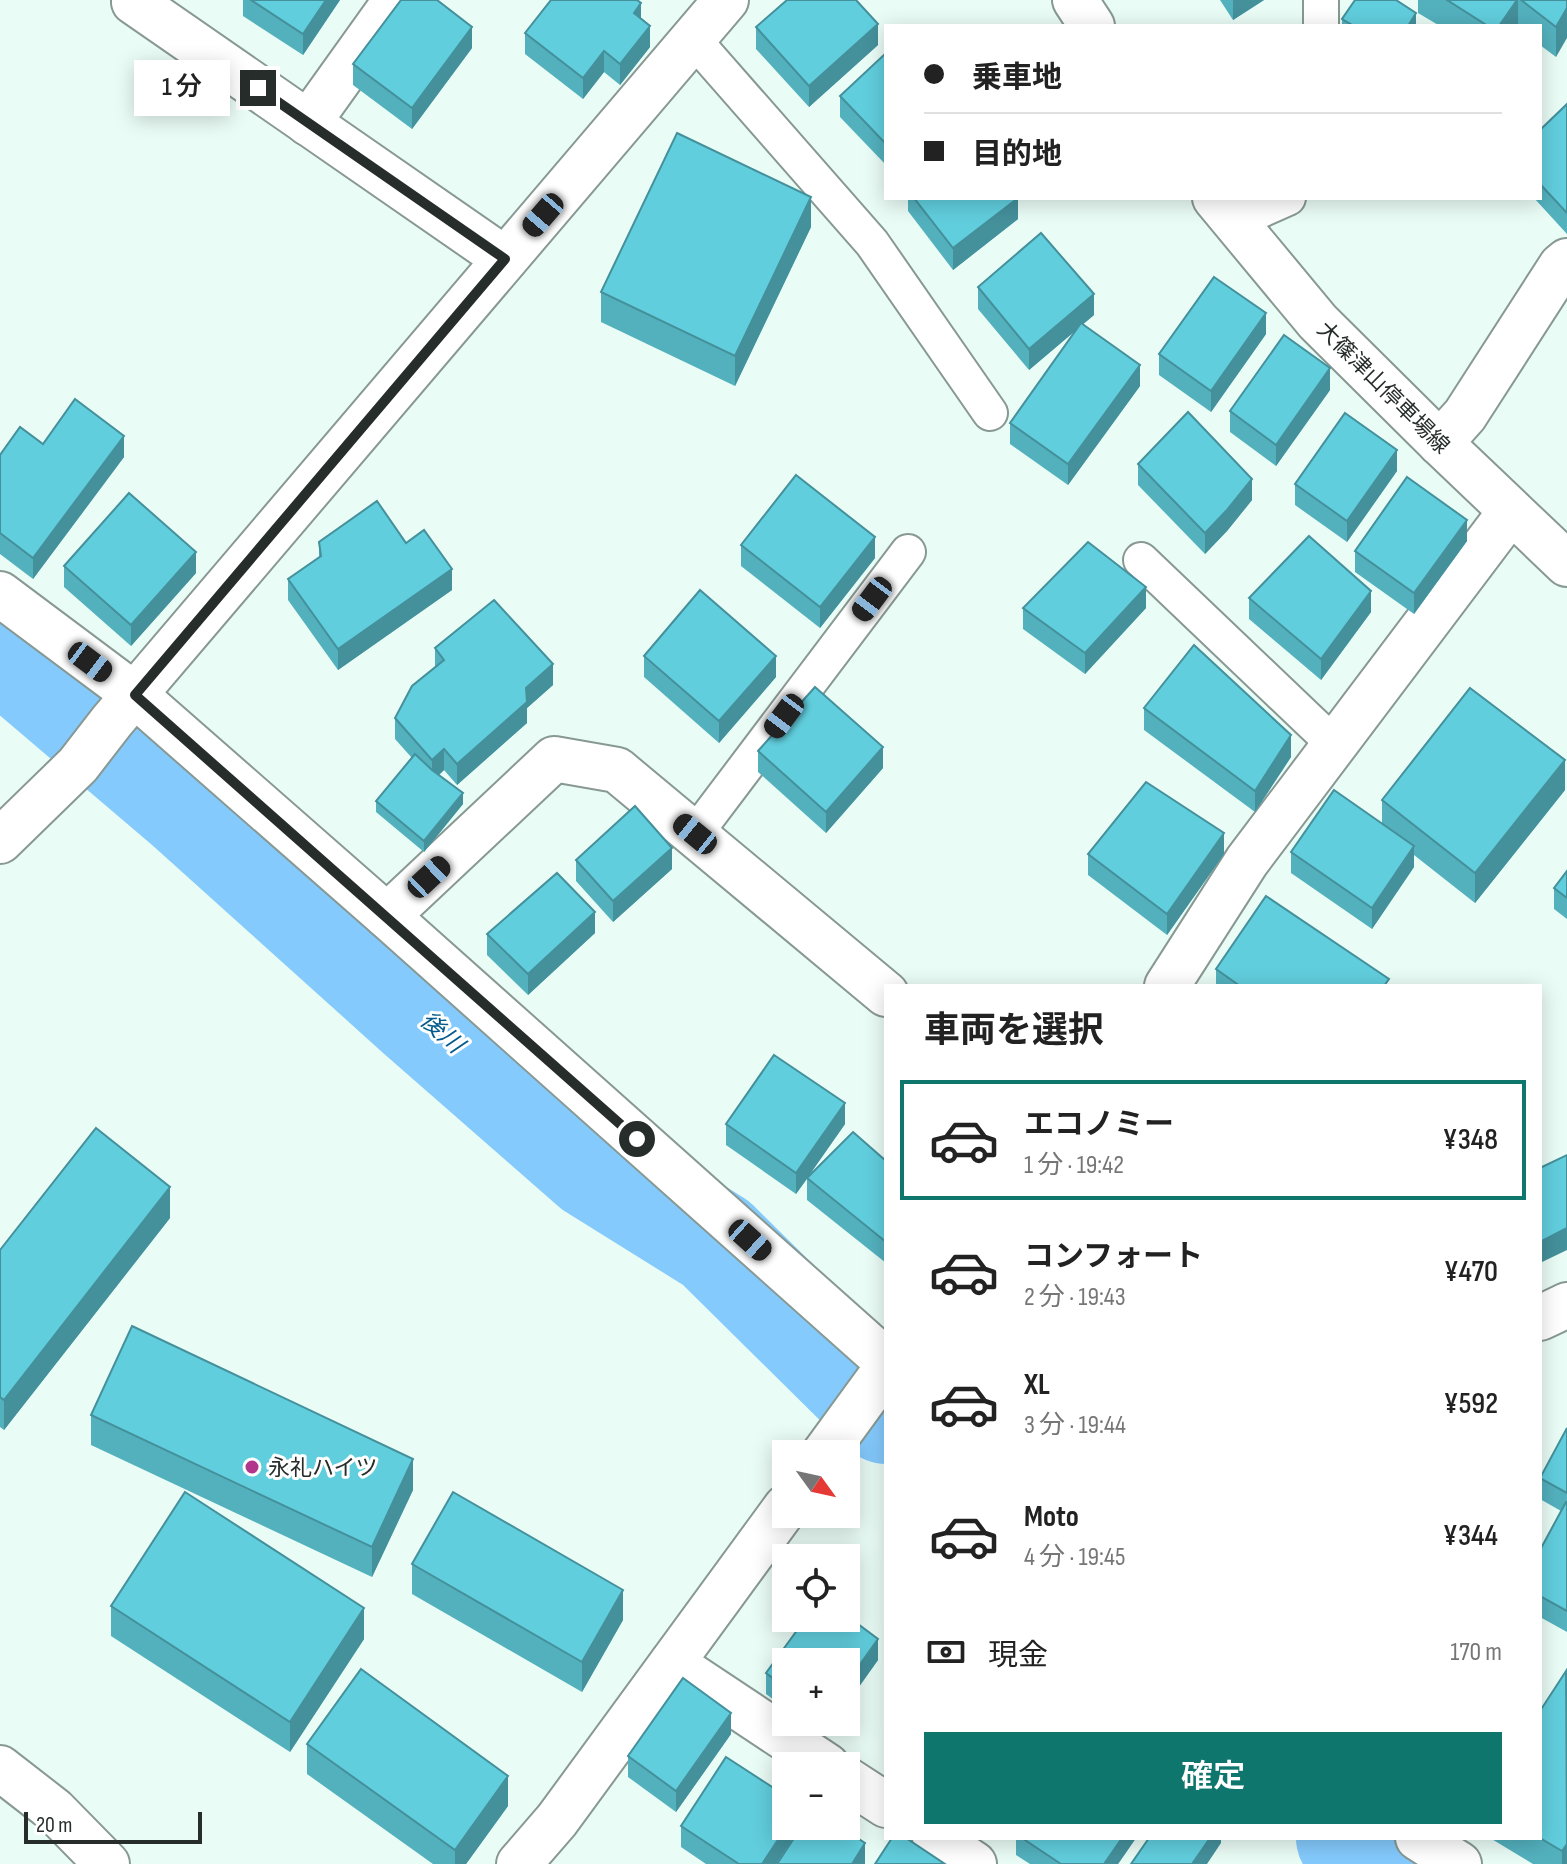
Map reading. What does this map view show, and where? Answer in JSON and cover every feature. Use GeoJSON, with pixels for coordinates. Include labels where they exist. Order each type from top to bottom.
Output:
{"type":"FeatureCollection","features":[{"type":"Feature","properties":{"kind":"street"},"geometry":{"type":"LineString","coordinates":[[135,0],[505,259]]}},
{"type":"Feature","properties":{"kind":"street"},"geometry":{"type":"LineString","coordinates":[[308,123],[396,0]]}},
{"type":"Feature","properties":{"kind":"street"},"geometry":{"type":"LineString","coordinates":[[0,841],[78,765],[123,708],[726,0]]}},
{"type":"Feature","properties":{"kind":"street"},"geometry":{"type":"LineString","coordinates":[[1075,0],[1091,24]]}},
{"type":"Feature","properties":{"kind":"street","name":"大篠津山停車場線"},"geometry":{"type":"LineString","coordinates":[[1225,210],[1318,322],[1567,564]]}},
{"type":"Feature","properties":{"kind":"street"},"geometry":{"type":"LineString","coordinates":[[1440,443],[1465,415],[1567,261]]}},
{"type":"Feature","properties":{"kind":"street"},"geometry":{"type":"LineString","coordinates":[[1168,984],[1247,861],[1511,511]]}},
{"type":"Feature","properties":{"kind":"street"},"geometry":{"type":"LineString","coordinates":[[0,594],[123,708],[387,916],[883,1370],[835,1440]]}},
{"type":"Feature","properties":{"kind":"street"},"geometry":{"type":"LineString","coordinates":[[387,916],[554,759],[617,770],[884,992]]}},
{"type":"Feature","properties":{"kind":"street"},"geometry":{"type":"LineString","coordinates":[[1542,1317],[1567,1305]]}},
{"type":"Feature","properties":{"kind":"street"},"geometry":{"type":"LineString","coordinates":[[519,1864],[557,1820],[772,1526]]}},
{"type":"Feature","properties":{"kind":"street"},"geometry":{"type":"LineString","coordinates":[[672,1663],[806,1752]]}},
{"type":"Feature","properties":{"kind":"street"},"geometry":{"type":"LineString","coordinates":[[0,1768],[54,1810],[107,1864]]}},
{"type":"Feature","properties":{"kind":"street"},"geometry":{"type":"LineString","coordinates":[[860,1788],[884,1804]]}},
{"type":"Feature","properties":{"kind":"street"},"geometry":{"type":"LineString","coordinates":[[938,1840],[974,1864]]}},
{"type":"Feature","properties":{"kind":"street"},"geometry":{"type":"LineString","coordinates":[[1421,1840],[1459,1864]]}},
{"type":"Feature","properties":{"kind":"lane"},"geometry":{"type":"LineString","coordinates":[[1321,0],[1321,24]]}},
{"type":"Feature","properties":{"kind":"lane"},"geometry":{"type":"LineString","coordinates":[[693,39],[872,243],[990,413]]}},
{"type":"Feature","properties":{"kind":"lane"},"geometry":{"type":"LineString","coordinates":[[1225,210],[1278,200]]}},
{"type":"Feature","properties":{"kind":"lane"},"geometry":{"type":"LineString","coordinates":[[695,834],[908,552]]}},
{"type":"Feature","properties":{"kind":"lane"},"geometry":{"type":"LineString","coordinates":[[1141,560],[1335,745]]}},
{"type":"Feature","properties":{"kind":"building"},"geometry":{"type":"Polygon","coordinates":[[[251,0],[326,0],[303,34],[251,0]]]}},
{"type":"Feature","properties":{"kind":"building"},"geometry":{"type":"Polygon","coordinates":[[[401,0],[437,0],[472,27],[412,108],[353,64],[401,0]]]}},
{"type":"Feature","properties":{"kind":"building"},"geometry":{"type":"Polygon","coordinates":[[[551,0],[637,0],[641,3],[634,13],[650,26],[620,64],[604,51],[583,78],[525,33],[551,0]]]}},
{"type":"Feature","properties":{"kind":"building"},"geometry":{"type":"Polygon","coordinates":[[[787,0],[856,0],[878,24],[809,86],[756,27],[787,0]]]}},
{"type":"Feature","properties":{"kind":"building"},"geometry":{"type":"Polygon","coordinates":[[[1355,0],[1396,0],[1416,13],[1409,24],[1351,24],[1342,19],[1355,0]]]}},
{"type":"Feature","properties":{"kind":"building"},"geometry":{"type":"Polygon","coordinates":[[[1447,0],[1517,0],[1500,24],[1485,24],[1447,0]]]}},
{"type":"Feature","properties":{"kind":"building"},"geometry":{"type":"Polygon","coordinates":[[[1521,0],[1567,0],[1567,8],[1556,27],[1521,0]]]}},
{"type":"Feature","properties":{"kind":"building"},"geometry":{"type":"Polygon","coordinates":[[[884,55],[884,142],[840,96],[884,55]]]}},
{"type":"Feature","properties":{"kind":"building"},"geometry":{"type":"Polygon","coordinates":[[[1567,104],[1567,213],[1542,186],[1542,128],[1567,104]]]}},
{"type":"Feature","properties":{"kind":"building"},"geometry":{"type":"Polygon","coordinates":[[[677,133],[811,197],[735,356],[601,292],[677,133]]]}},
{"type":"Feature","properties":{"kind":"building"},"geometry":{"type":"Polygon","coordinates":[[[916,200],[1015,200],[953,248],[916,200]]]}},
{"type":"Feature","properties":{"kind":"building"},"geometry":{"type":"Polygon","coordinates":[[[1041,233],[1094,294],[1029,349],[978,287],[1041,233]]]}},
{"type":"Feature","properties":{"kind":"building"},"geometry":{"type":"Polygon","coordinates":[[[1214,277],[1266,313],[1211,391],[1159,354],[1214,277]]]}},
{"type":"Feature","properties":{"kind":"building"},"geometry":{"type":"Polygon","coordinates":[[[1081,323],[1140,365],[1068,464],[1010,423],[1081,323]]]}},
{"type":"Feature","properties":{"kind":"building"},"geometry":{"type":"Polygon","coordinates":[[[1284,335],[1330,368],[1276,445],[1230,411],[1284,335]]]}},
{"type":"Feature","properties":{"kind":"building"},"geometry":{"type":"Polygon","coordinates":[[[75,399],[124,436],[33,558],[0,533],[0,455],[20,427],[43,444],[75,399]]]}},
{"type":"Feature","properties":{"kind":"building"},"geometry":{"type":"Polygon","coordinates":[[[1188,412],[1252,479],[1205,533],[1138,464],[1188,412]]]}},
{"type":"Feature","properties":{"kind":"building"},"geometry":{"type":"Polygon","coordinates":[[[1345,413],[1397,450],[1347,521],[1295,484],[1345,413]]]}},
{"type":"Feature","properties":{"kind":"building"},"geometry":{"type":"Polygon","coordinates":[[[796,475],[875,537],[820,607],[741,545],[796,475]]]}},
{"type":"Feature","properties":{"kind":"building"},"geometry":{"type":"Polygon","coordinates":[[[1407,477],[1467,520],[1414,593],[1355,551],[1407,477]]]}},
{"type":"Feature","properties":{"kind":"building"},"geometry":{"type":"Polygon","coordinates":[[[129,493],[196,552],[131,625],[64,566],[129,493]]]}},
{"type":"Feature","properties":{"kind":"building"},"geometry":{"type":"Polygon","coordinates":[[[377,501],[406,543],[424,530],[452,569],[338,649],[288,579],[321,556],[319,542],[377,501]]]}},
{"type":"Feature","properties":{"kind":"building"},"geometry":{"type":"Polygon","coordinates":[[[1309,536],[1371,591],[1321,659],[1249,598],[1309,536]]]}},
{"type":"Feature","properties":{"kind":"building"},"geometry":{"type":"Polygon","coordinates":[[[1088,542],[1146,587],[1085,653],[1023,608],[1088,542]]]}},
{"type":"Feature","properties":{"kind":"building"},"geometry":{"type":"Polygon","coordinates":[[[700,590],[776,656],[719,721],[644,656],[700,590]]]}},
{"type":"Feature","properties":{"kind":"building"},"geometry":{"type":"Polygon","coordinates":[[[494,600],[553,664],[526,688],[527,702],[457,764],[444,749],[432,760],[395,718],[412,686],[444,660],[435,648],[494,600]]]}},
{"type":"Feature","properties":{"kind":"building"},"geometry":{"type":"Polygon","coordinates":[[[1194,645],[1291,735],[1255,791],[1144,708],[1194,645]]]}},
{"type":"Feature","properties":{"kind":"building"},"geometry":{"type":"Polygon","coordinates":[[[815,687],[883,747],[826,812],[758,751],[815,687]]]}},
{"type":"Feature","properties":{"kind":"building"},"geometry":{"type":"Polygon","coordinates":[[[1470,688],[1565,760],[1475,873],[1382,800],[1470,688]]]}},
{"type":"Feature","properties":{"kind":"building"},"geometry":{"type":"Polygon","coordinates":[[[415,754],[463,793],[424,841],[376,801],[415,754]]]}},
{"type":"Feature","properties":{"kind":"building"},"geometry":{"type":"Polygon","coordinates":[[[1146,782],[1224,833],[1167,914],[1088,854],[1146,782]]]}},
{"type":"Feature","properties":{"kind":"building"},"geometry":{"type":"Polygon","coordinates":[[[1334,790],[1414,846],[1372,908],[1291,852],[1334,790]]]}},
{"type":"Feature","properties":{"kind":"building"},"geometry":{"type":"Polygon","coordinates":[[[635,806],[672,848],[613,901],[576,860],[635,806]]]}},
{"type":"Feature","properties":{"kind":"building"},"geometry":{"type":"Polygon","coordinates":[[[1567,871],[1567,898],[1554,888],[1567,871]]]}},
{"type":"Feature","properties":{"kind":"building"},"geometry":{"type":"Polygon","coordinates":[[[557,873],[595,912],[528,974],[487,934],[557,873]]]}},
{"type":"Feature","properties":{"kind":"building"},"geometry":{"type":"Polygon","coordinates":[[[1266,896],[1389,979],[1385,984],[1237,984],[1216,969],[1266,896]]]}},
{"type":"Feature","properties":{"kind":"building"},"geometry":{"type":"Polygon","coordinates":[[[774,1055],[845,1103],[796,1173],[726,1124],[774,1055]]]}},
{"type":"Feature","properties":{"kind":"building"},"geometry":{"type":"Polygon","coordinates":[[[96,1128],[170,1187],[4,1400],[0,1397],[0,1250],[96,1128]]]}},
{"type":"Feature","properties":{"kind":"building"},"geometry":{"type":"Polygon","coordinates":[[[853,1132],[884,1159],[884,1240],[807,1178],[853,1132]]]}},
{"type":"Feature","properties":{"kind":"building"},"geometry":{"type":"Polygon","coordinates":[[[1567,1155],[1567,1228],[1542,1241],[1542,1167],[1567,1155]]]}},
{"type":"Feature","properties":{"kind":"building","name":"永礼ハイツ"},"geometry":{"type":"Polygon","coordinates":[[[132,1326],[413,1459],[372,1547],[91,1415],[132,1326]]]}},
{"type":"Feature","properties":{"kind":"building"},"geometry":{"type":"Polygon","coordinates":[[[1567,1428],[1567,1493],[1542,1479],[1567,1428]]]}},
{"type":"Feature","properties":{"kind":"building"},"geometry":{"type":"Polygon","coordinates":[[[185,1492],[364,1608],[290,1722],[111,1606],[185,1492]]]}},
{"type":"Feature","properties":{"kind":"building"},"geometry":{"type":"Polygon","coordinates":[[[453,1492],[623,1590],[582,1662],[412,1564],[453,1492]]]}},
{"type":"Feature","properties":{"kind":"building"},"geometry":{"type":"Polygon","coordinates":[[[1567,1502],[1567,1611],[1542,1597],[1542,1546],[1567,1502]]]}},
{"type":"Feature","properties":{"kind":"building"},"geometry":{"type":"Polygon","coordinates":[[[860,1626],[878,1639],[860,1664],[860,1648],[784,1648],[796,1632],[860,1632],[860,1626]]]}},
{"type":"Feature","properties":{"kind":"building"},"geometry":{"type":"Polygon","coordinates":[[[361,1669],[508,1776],[455,1850],[307,1744],[361,1669]]]}},
{"type":"Feature","properties":{"kind":"building"},"geometry":{"type":"Polygon","coordinates":[[[1566,1671],[1567,1844],[1562,1851],[1542,1839],[1542,1708],[1566,1671]]]}},
{"type":"Feature","properties":{"kind":"building"},"geometry":{"type":"Polygon","coordinates":[[[683,1678],[731,1713],[676,1791],[628,1756],[683,1678]]]}},
{"type":"Feature","properties":{"kind":"building"},"geometry":{"type":"Polygon","coordinates":[[[726,1757],[772,1787],[772,1840],[778,1840],[762,1864],[739,1864],[681,1826],[726,1757]]]}},
{"type":"Feature","properties":{"kind":"building"},"geometry":{"type":"Polygon","coordinates":[[[793,1840],[860,1840],[865,1843],[852,1864],[777,1864],[793,1840]]]}},
{"type":"Feature","properties":{"kind":"building"},"geometry":{"type":"Polygon","coordinates":[[[891,1840],[909,1840],[945,1864],[875,1864],[891,1840]]]}},
{"type":"Feature","properties":{"kind":"building"},"geometry":{"type":"Polygon","coordinates":[[[1025,1840],[1121,1840],[1104,1864],[1061,1864],[1025,1840]]]}},
{"type":"Feature","properties":{"kind":"building"},"geometry":{"type":"Polygon","coordinates":[[[1148,1840],[1209,1840],[1192,1864],[1131,1864],[1148,1840]]]}},
{"type":"Feature","properties":{"kind":"waterway","name":"後川"},"geometry":{"type":"LineString","coordinates":[[0,646],[187,805],[594,1167],[716,1243],[884,1409]]}},
{"type":"Feature","properties":{"kind":"waterway","name":"後川"},"geometry":{"type":"LineString","coordinates":[[1352,1840],[1388,1864]]}},
{"type":"Feature","properties":{"kind":"place","name":"永礼ハイツ"},"geometry":{"type":"Point","coordinates":[252,1467]}},
{"type":"Feature","properties":{"kind":"route"},"geometry":{"type":"LineString","coordinates":[[258,88],[505,259],[135,695],[637,1139]]}}]}
